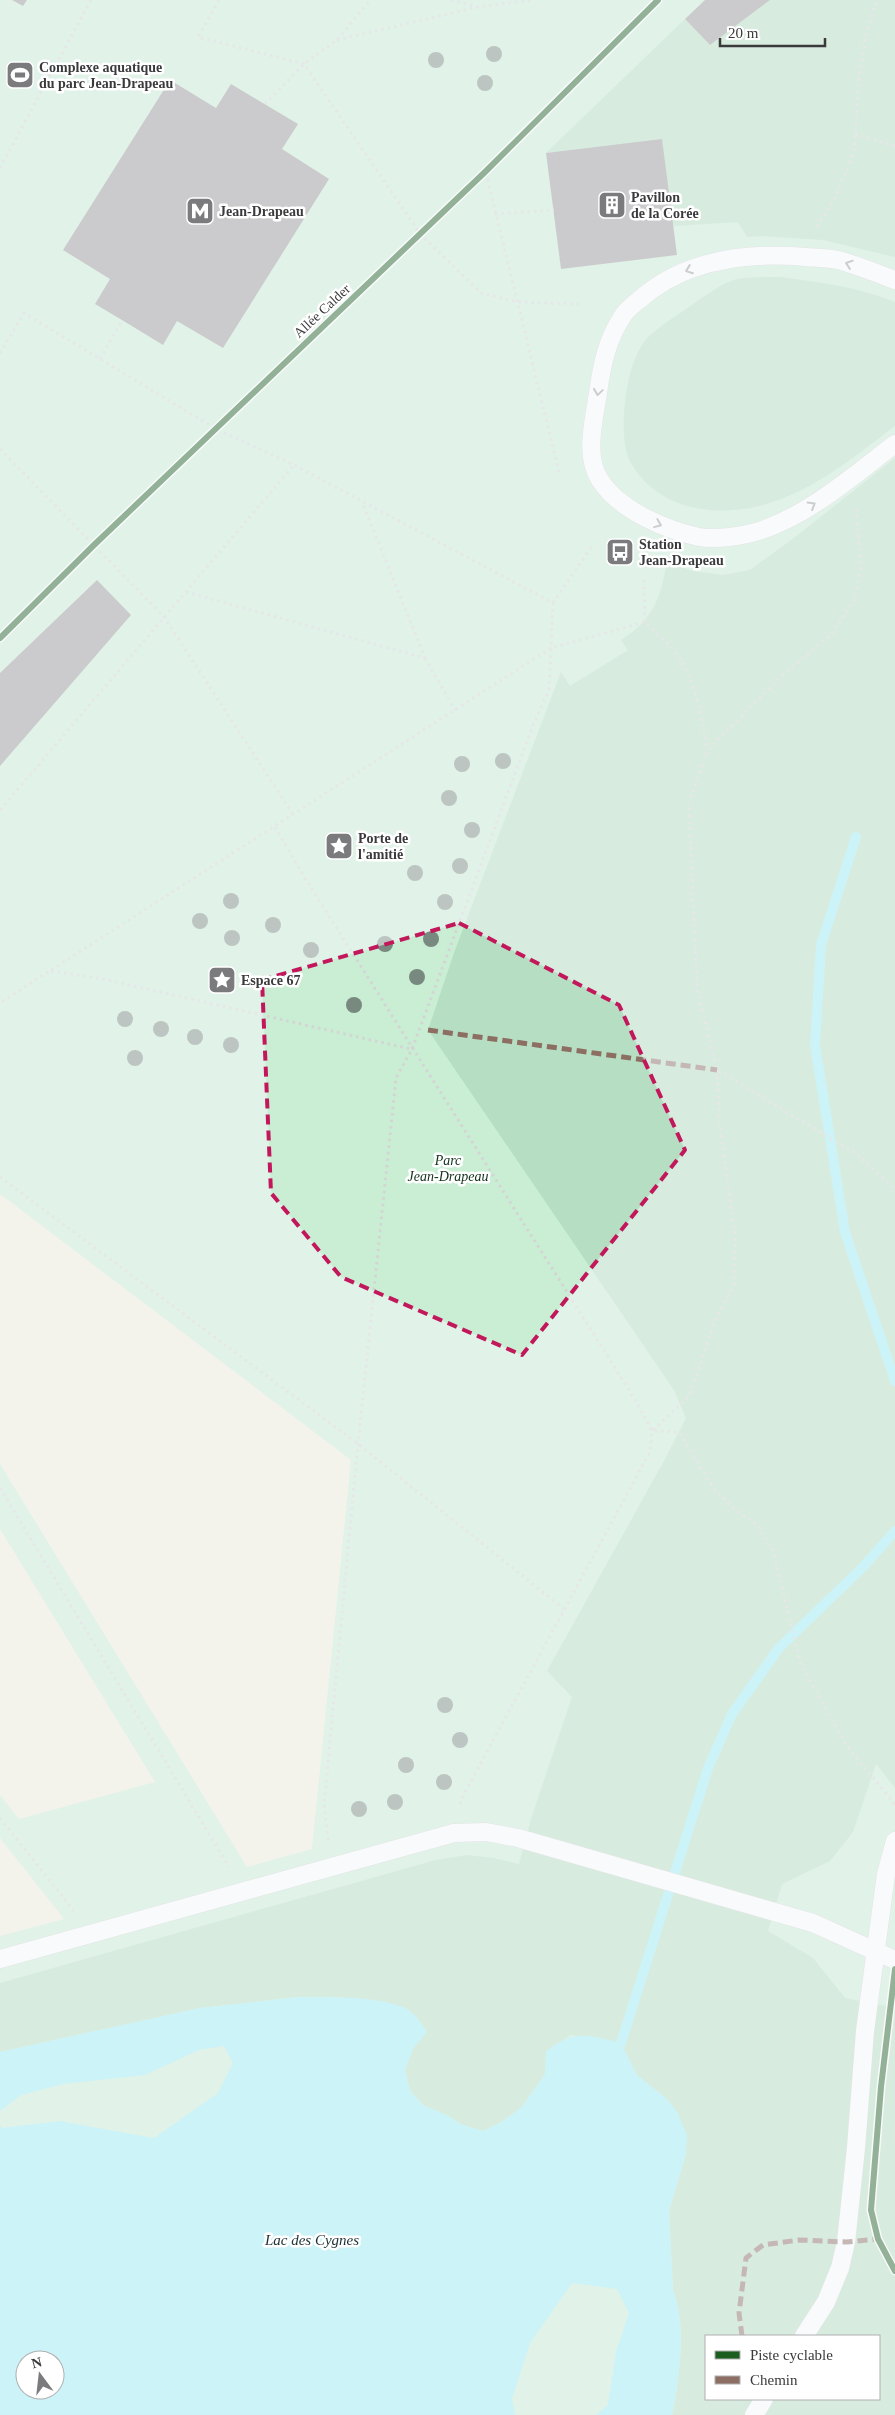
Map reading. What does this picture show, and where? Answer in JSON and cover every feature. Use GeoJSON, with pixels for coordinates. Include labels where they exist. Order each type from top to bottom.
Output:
{"type":"FeatureCollection","features":[{"type":"Feature","properties":{"kind":"lane"},"geometry":{"type":"LineString","coordinates":[[895,280],[837,260],[781,255],[743,256],[712,261],[674,276],[650,290],[625,312],[604,355],[593,428],[592,458],[599,480],[617,499],[656,524],[701,537],[724,536],[759,531],[812,506],[895,444]]}},
{"type":"Feature","properties":{"kind":"lane"},"geometry":{"type":"LineString","coordinates":[[0,1959],[454,1833],[486,1832],[518,1838],[812,1923],[895,1960]]}},
{"type":"Feature","properties":{"kind":"lane"},"geometry":{"type":"LineString","coordinates":[[805,2335],[826,2302],[840,2268],[846,2242],[856,2148],[865,2030],[886,1874],[895,1841]]}},
{"type":"Feature","properties":{"kind":"lane"},"geometry":{"type":"LineString","coordinates":[[754,2415],[763,2400]]}},
{"type":"Feature","properties":{"kind":"path"},"geometry":{"type":"LineString","coordinates":[[0,168],[91,0]]}},
{"type":"Feature","properties":{"kind":"path"},"geometry":{"type":"LineString","coordinates":[[219,0],[198,37],[304,64],[421,235],[481,293],[517,302],[580,304]]}},
{"type":"Feature","properties":{"kind":"path"},"geometry":{"type":"LineString","coordinates":[[265,104],[304,64],[337,40],[370,0]]}},
{"type":"Feature","properties":{"kind":"path"},"geometry":{"type":"LineString","coordinates":[[451,0],[478,7]]}},
{"type":"Feature","properties":{"kind":"path"},"geometry":{"type":"LineString","coordinates":[[337,40],[478,7],[531,0]]}},
{"type":"Feature","properties":{"kind":"path"},"geometry":{"type":"LineString","coordinates":[[817,227],[834,200],[854,153],[861,66],[867,29],[877,0]]}},
{"type":"Feature","properties":{"kind":"path"},"geometry":{"type":"LineString","coordinates":[[855,134],[895,146]]}},
{"type":"Feature","properties":{"kind":"path"},"geometry":{"type":"LineString","coordinates":[[485,172],[560,476]]}},
{"type":"Feature","properties":{"kind":"path"},"geometry":{"type":"LineString","coordinates":[[495,214],[554,210]]}},
{"type":"Feature","properties":{"kind":"path"},"geometry":{"type":"LineString","coordinates":[[0,353],[24,313],[216,429],[294,465],[553,603]]}},
{"type":"Feature","properties":{"kind":"path"},"geometry":{"type":"LineString","coordinates":[[100,359],[122,320]]}},
{"type":"Feature","properties":{"kind":"path"},"geometry":{"type":"LineString","coordinates":[[0,449],[164,618],[294,816]]}},
{"type":"Feature","properties":{"kind":"path"},"geometry":{"type":"LineString","coordinates":[[0,810],[294,465]]}},
{"type":"Feature","properties":{"kind":"path"},"geometry":{"type":"LineString","coordinates":[[652,1431],[690,1395],[714,1323],[734,1285],[735,1234],[720,1127],[717,1070],[697,990],[689,802],[707,751],[781,677],[832,633],[854,601],[862,568],[859,522],[849,478]]}},
{"type":"Feature","properties":{"kind":"path"},"geometry":{"type":"LineString","coordinates":[[361,501],[425,658],[455,710]]}},
{"type":"Feature","properties":{"kind":"path"},"geometry":{"type":"LineString","coordinates":[[331,1866],[324,1805],[358,1444],[396,1078],[412,1049],[548,689],[553,603],[592,546]]}},
{"type":"Feature","properties":{"kind":"path"},"geometry":{"type":"LineString","coordinates":[[644,580],[645,622],[674,650],[688,676],[702,720],[707,751]]}},
{"type":"Feature","properties":{"kind":"path"},"geometry":{"type":"LineString","coordinates":[[186,592],[425,658]]}},
{"type":"Feature","properties":{"kind":"path"},"geometry":{"type":"LineString","coordinates":[[0,1003],[294,816],[551,648],[645,622]]}},
{"type":"Feature","properties":{"kind":"path"},"geometry":{"type":"LineString","coordinates":[[276,826],[305,878],[636,1401],[652,1431],[650,1452],[464,1794],[454,1833]]}},
{"type":"Feature","properties":{"kind":"path"},"geometry":{"type":"LineString","coordinates":[[51,971],[102,979],[412,1049]]}},
{"type":"Feature","properties":{"kind":"path"},"geometry":{"type":"LineString","coordinates":[[717,1070],[858,1155],[895,1190]]}},
{"type":"Feature","properties":{"kind":"path"},"geometry":{"type":"LineString","coordinates":[[0,1177],[358,1444],[564,1609]]}},
{"type":"Feature","properties":{"kind":"path"},"geometry":{"type":"LineString","coordinates":[[652,1431],[679,1432],[712,1486],[732,1507],[758,1526],[773,1551],[801,1665],[845,1743],[895,1805]]}},
{"type":"Feature","properties":{"kind":"path"},"geometry":{"type":"LineString","coordinates":[[0,1488],[244,1891]]}},
{"type":"Feature","properties":{"kind":"path"},"geometry":{"type":"LineString","coordinates":[[0,1818],[93,1934]]}},
{"type":"Feature","properties":{"kind":"highlighted area"},"geometry":{"type":"Polygon","coordinates":[[[459,923],[619,1005],[685,1150],[522,1355],[341,1277],[271,1193],[262,980],[459,923]]]}},
{"type":"Feature","properties":{"kind":"green space","name":"Parc Jean-Drapeau"},"geometry":{"type":"Polygon","coordinates":[[[0,0],[895,0],[895,2415],[0,2415],[0,0]]]}},
{"type":"Feature","properties":{"kind":"green space"},"geometry":{"type":"Polygon","coordinates":[[[770,0],[895,0],[895,257],[823,240],[761,236],[747,237],[738,222],[672,226],[661,140],[546,153],[685,19],[710,45],[770,0]]]}},
{"type":"Feature","properties":{"kind":"green space"},"geometry":{"type":"Polygon","coordinates":[[[780,277],[853,289],[895,302],[895,426],[840,467],[811,485],[781,499],[761,505],[741,509],[699,509],[662,495],[645,482],[632,465],[626,451],[624,417],[626,395],[630,372],[638,351],[657,329],[726,283],[743,278],[780,277]]]}},
{"type":"Feature","properties":{"kind":"green space"},"geometry":{"type":"Polygon","coordinates":[[[895,458],[895,1788],[876,1764],[853,1832],[830,1861],[782,1884],[768,1931],[813,1958],[845,1998],[895,2008],[895,2415],[672,2415],[679,2369],[681,2335],[680,2319],[673,2291],[669,2211],[686,2154],[636,2075],[620,2043],[571,2035],[546,2052],[545,2074],[522,2107],[500,2123],[483,2131],[460,2124],[449,2116],[424,2106],[410,2091],[405,2070],[413,2049],[386,2002],[336,1997],[298,1997],[200,2008],[0,2052],[0,1983],[436,1860],[467,1855],[519,1864],[531,1819],[572,1697],[547,1671],[686,1418],[674,1390],[428,1030],[455,950],[561,672],[570,686],[628,650],[621,640],[641,624],[654,607],[662,587],[667,562],[693,571],[723,575],[750,570],[794,538],[895,458]]]}},
{"type":"Feature","properties":{"kind":"sand"},"geometry":{"type":"Polygon","coordinates":[[[0,1194],[351,1460],[312,1849],[247,1867],[0,1464],[0,1194]]]}},
{"type":"Feature","properties":{"kind":"sand"},"geometry":{"type":"Polygon","coordinates":[[[0,1529],[155,1782],[19,1819],[0,1795],[0,1529]]]}},
{"type":"Feature","properties":{"kind":"sand"},"geometry":{"type":"Polygon","coordinates":[[[0,1838],[64,1919],[0,1936],[0,1838]]]}},
{"type":"Feature","properties":{"kind":"water","name":"Lac des Cygnes"},"geometry":{"type":"Polygon","coordinates":[[[298,1997],[337,1997],[392,2003],[411,2012],[427,2032],[413,2049],[405,2070],[410,2091],[424,2106],[449,2116],[460,2124],[483,2131],[500,2123],[522,2107],[545,2074],[546,2052],[556,2044],[565,2039],[582,2036],[621,2043],[637,2075],[667,2099],[677,2112],[687,2135],[686,2154],[669,2211],[673,2291],[680,2319],[681,2335],[679,2369],[672,2415],[596,2415],[608,2405],[616,2352],[629,2313],[617,2289],[572,2283],[530,2343],[512,2399],[515,2415],[0,2415],[0,2125],[2,2128],[59,2121],[154,2138],[218,2093],[233,2063],[224,2046],[199,2050],[145,2075],[63,2084],[21,2095],[0,2111],[0,2052],[200,2008],[298,1997]]]}},
{"type":"Feature","properties":{"kind":"building"},"geometry":{"type":"Polygon","coordinates":[[[12,0],[27,0],[23,6],[12,0]]]}},
{"type":"Feature","properties":{"kind":"building"},"geometry":{"type":"Polygon","coordinates":[[[705,0],[770,0],[710,45],[685,19],[705,0]]]}},
{"type":"Feature","properties":{"kind":"building"},"geometry":{"type":"Polygon","coordinates":[[[170,80],[216,108],[231,84],[298,124],[282,149],[329,179],[223,348],[177,321],[163,345],[95,304],[110,279],[63,250],[170,80]]]}},
{"type":"Feature","properties":{"kind":"building","name":"Pavillon de la Corée"},"geometry":{"type":"Polygon","coordinates":[[[662,139],[677,255],[561,269],[546,153],[662,139]]]}},
{"type":"Feature","properties":{"kind":"building"},"geometry":{"type":"Polygon","coordinates":[[[97,580],[131,615],[0,766],[0,673],[97,580]]]}},
{"type":"Feature","properties":{"kind":"waterway"},"geometry":{"type":"LineString","coordinates":[[856,837],[821,945],[815,1045],[845,1232],[895,1381]]}},
{"type":"Feature","properties":{"kind":"waterway"},"geometry":{"type":"LineString","coordinates":[[621,2043],[708,1768],[732,1714],[779,1648],[863,1567],[895,1531]]}},
{"type":"Feature","properties":{"kind":"marked path"},"geometry":{"type":"LineString","coordinates":[[428,1030],[717,1070]]}},
{"type":"Feature","properties":{"kind":"marked path"},"geometry":{"type":"LineString","coordinates":[[742,2335],[739,2313],[746,2258],[763,2245],[799,2240],[846,2242],[878,2239]]}},
{"type":"Feature","properties":{"kind":"cycle path","name":"Allée Calder"},"geometry":{"type":"LineString","coordinates":[[0,638],[94,545],[485,172],[658,0]]}},
{"type":"Feature","properties":{"kind":"cycle path"},"geometry":{"type":"LineString","coordinates":[[895,1969],[881,2087],[871,2210],[878,2239],[895,2271]]}},
{"type":"Feature","properties":{"kind":"place","name":"Complexe aquatique du parc Jean-Drapeau"},"geometry":{"type":"Point","coordinates":[20,75]}},
{"type":"Feature","properties":{"kind":"place","name":"Pavillon de la Corée"},"geometry":{"type":"Point","coordinates":[612,205]}},
{"type":"Feature","properties":{"kind":"place","name":"Jean-Drapeau"},"geometry":{"type":"Point","coordinates":[200,211]}},
{"type":"Feature","properties":{"kind":"place","name":"Station Jean-Drapeau"},"geometry":{"type":"Point","coordinates":[620,552]}},
{"type":"Feature","properties":{"kind":"place","name":"Porte de l'amitié"},"geometry":{"type":"Point","coordinates":[339,846]}},
{"type":"Feature","properties":{"kind":"place","name":"Espace 67"},"geometry":{"type":"Point","coordinates":[222,980]}}]}
